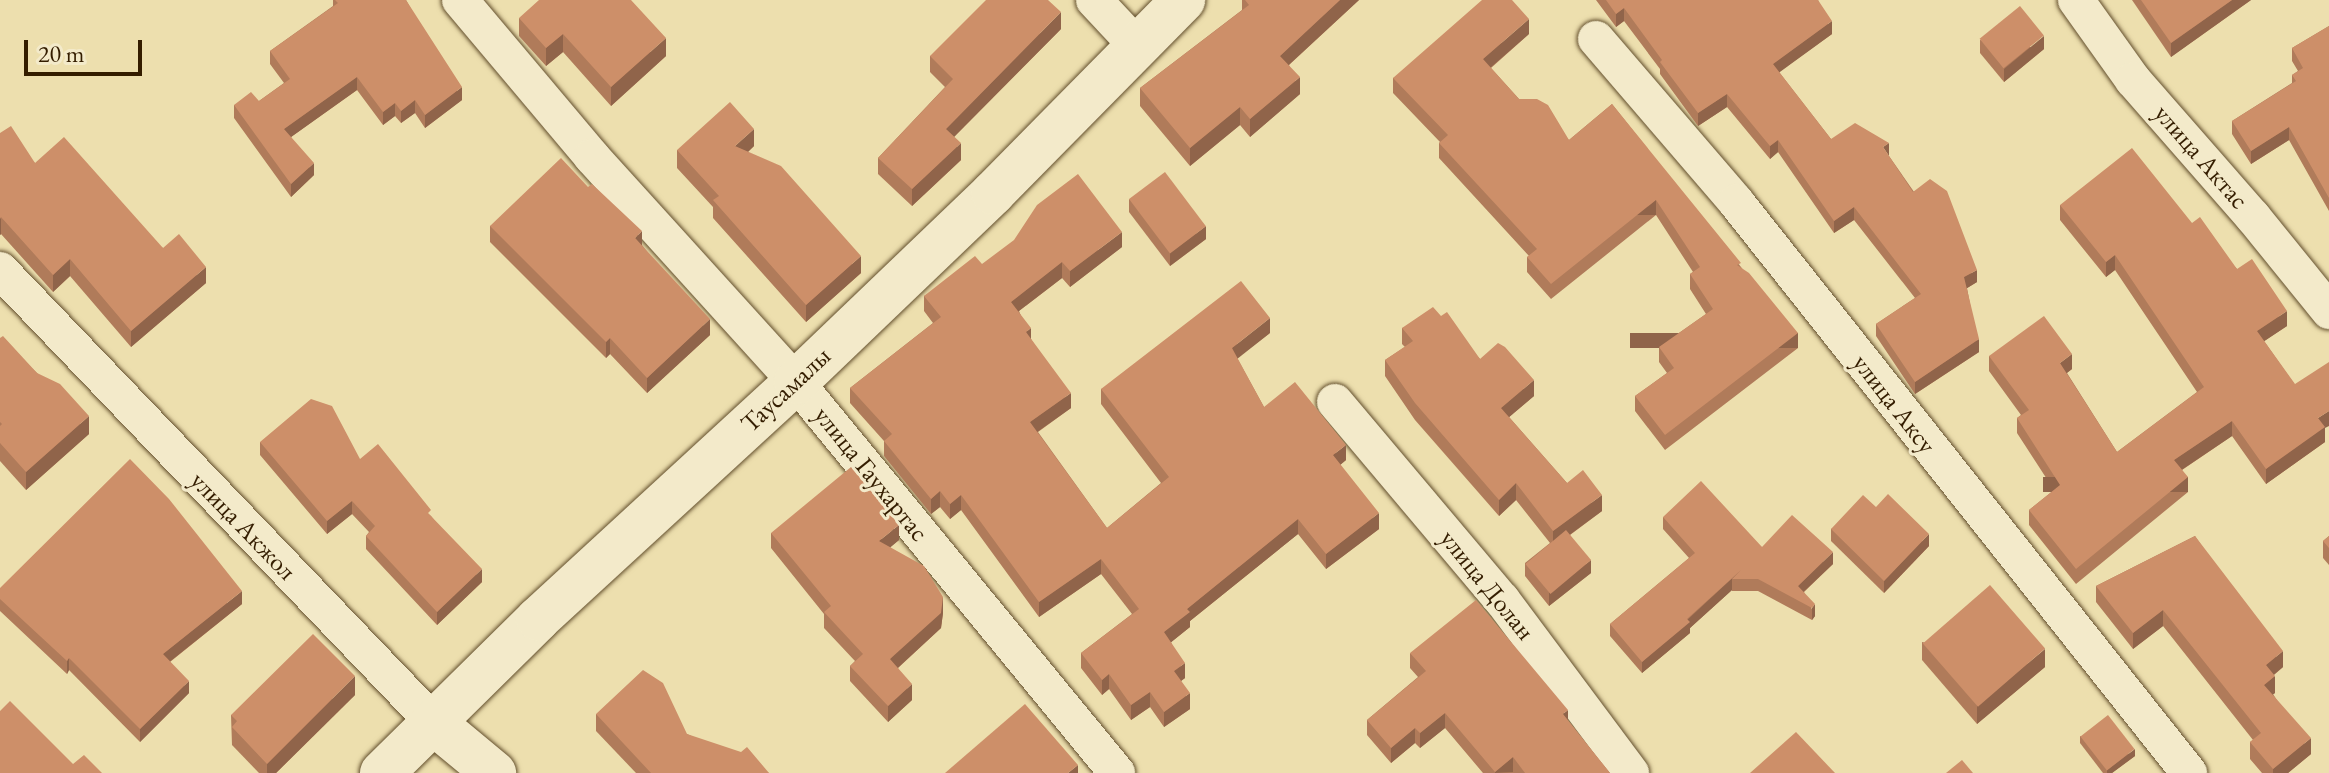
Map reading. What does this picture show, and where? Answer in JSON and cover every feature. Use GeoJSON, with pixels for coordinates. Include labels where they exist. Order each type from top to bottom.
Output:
{"type":"FeatureCollection","features":[{"type":"Feature","properties":{"kind":"street","name":"улица Гаухартас"},"geometry":{"type":"LineString","coordinates":[[460,0],[592,157],[796,382],[1117,773]]}},
{"type":"Feature","properties":{"kind":"street"},"geometry":{"type":"LineString","coordinates":[[1094,0],[1137,46]]}},
{"type":"Feature","properties":{"kind":"street","name":"Таусамалы"},"geometry":{"type":"LineString","coordinates":[[382,773],[538,619],[796,382],[993,193],[1183,0]]}},
{"type":"Feature","properties":{"kind":"street","name":"улица Актас"},"geometry":{"type":"LineString","coordinates":[[2076,0],[2133,80],[2253,217],[2329,311]]}},
{"type":"Feature","properties":{"kind":"street","name":"улица Аксу"},"geometry":{"type":"LineString","coordinates":[[1596,39],[1736,202],[2189,773]]}},
{"type":"Feature","properties":{"kind":"street","name":"улица Акжол"},"geometry":{"type":"LineString","coordinates":[[0,270],[435,724],[494,773]]}},
{"type":"Feature","properties":{"kind":"street","name":"улица Долан"},"geometry":{"type":"LineString","coordinates":[[1335,402],[1502,600],[1631,773]]}},
{"type":"Feature","properties":{"kind":"building"},"geometry":{"type":"Polygon","coordinates":[[[335,0],[406,0],[462,87],[425,115],[415,100],[401,111],[395,103],[383,112],[357,77],[284,129],[314,163],[291,184],[234,105],[251,92],[259,101],[290,79],[270,51],[338,3],[335,0]]]}},
{"type":"Feature","properties":{"kind":"building"},"geometry":{"type":"Polygon","coordinates":[[[539,0],[631,0],[666,38],[611,87],[563,34],[546,48],[519,18],[539,0]]]}},
{"type":"Feature","properties":{"kind":"building"},"geometry":{"type":"Polygon","coordinates":[[[986,0],[1048,0],[1061,12],[946,129],[961,143],[912,189],[878,158],[953,79],[930,56],[986,0]]]}},
{"type":"Feature","properties":{"kind":"building"},"geometry":{"type":"Polygon","coordinates":[[[1245,0],[1340,0],[1280,56],[1300,77],[1250,119],[1240,107],[1190,148],[1140,88],[1249,5],[1245,0]]]}},
{"type":"Feature","properties":{"kind":"building"},"geometry":{"type":"Polygon","coordinates":[[[1482,0],[1512,0],[1529,19],[1483,59],[1519,99],[1537,99],[1548,105],[1569,140],[1612,104],[1741,263],[1737,265],[1749,273],[1798,333],[1665,435],[1635,396],[1674,368],[1659,347],[1713,309],[1690,274],[1700,267],[1656,200],[1551,284],[1527,257],[1537,249],[1439,143],[1448,135],[1393,78],[1482,0]]]}},
{"type":"Feature","properties":{"kind":"building"},"geometry":{"type":"Polygon","coordinates":[[[1606,0],[1818,0],[1832,21],[1773,64],[1831,139],[1855,123],[1889,143],[1883,147],[1913,192],[1930,179],[1947,191],[1977,270],[1964,277],[1979,339],[1915,382],[1876,324],[1921,294],[1854,207],[1834,221],[1778,140],[1770,146],[1727,94],[1698,113],[1624,8],[1616,14],[1606,0]]]}},
{"type":"Feature","properties":{"kind":"building"},"geometry":{"type":"Polygon","coordinates":[[[2141,0],[2232,0],[2171,43],[2141,0]]]}},
{"type":"Feature","properties":{"kind":"building"},"geometry":{"type":"Polygon","coordinates":[[[2020,6],[2044,36],[2004,68],[1980,39],[2020,6]]]}},
{"type":"Feature","properties":{"kind":"building"},"geometry":{"type":"Polygon","coordinates":[[[2329,26],[2329,198],[2289,127],[2251,151],[2232,121],[2296,81],[2292,75],[2303,68],[2292,48],[2329,26]]]}},
{"type":"Feature","properties":{"kind":"building"},"geometry":{"type":"Polygon","coordinates":[[[730,102],[754,129],[735,146],[781,166],[861,256],[806,305],[713,200],[719,196],[677,150],[730,102]]]}},
{"type":"Feature","properties":{"kind":"building"},"geometry":{"type":"Polygon","coordinates":[[[11,126],[35,163],[64,137],[163,248],[179,234],[206,267],[131,331],[70,259],[53,275],[0,219],[0,133],[11,126]]]}},
{"type":"Feature","properties":{"kind":"building"},"geometry":{"type":"Polygon","coordinates":[[[2132,148],[2192,223],[2200,217],[2237,269],[2252,259],[2287,311],[2257,331],[2295,384],[2329,362],[2329,411],[2318,418],[2325,427],[2266,469],[2232,421],[2174,460],[2188,477],[2076,569],[2029,510],[2060,485],[2017,418],[2029,410],[1989,356],[2044,316],[2072,354],[2060,363],[2117,452],[2204,387],[2115,255],[2106,262],[2060,205],[2132,148]]]}},
{"type":"Feature","properties":{"kind":"building"},"geometry":{"type":"Polygon","coordinates":[[[561,158],[588,187],[592,184],[642,231],[635,238],[710,319],[647,378],[610,338],[606,342],[490,226],[561,158]]]}},
{"type":"Feature","properties":{"kind":"building"},"geometry":{"type":"Polygon","coordinates":[[[1165,172],[1206,226],[1170,253],[1129,199],[1165,172]]]}},
{"type":"Feature","properties":{"kind":"building"},"geometry":{"type":"Polygon","coordinates":[[[1078,174],[1122,232],[1070,271],[1062,262],[1011,302],[1031,328],[1026,332],[1071,393],[1030,422],[1107,528],[1169,477],[1101,389],[1241,281],[1270,318],[1232,348],[1264,407],[1295,382],[1346,445],[1333,455],[1379,513],[1326,554],[1298,519],[1187,609],[1190,612],[1164,632],[1185,663],[1174,671],[1190,693],[1164,712],[1150,692],[1131,705],[1109,674],[1102,680],[1081,653],[1139,609],[1101,559],[1039,602],[961,495],[950,504],[940,491],[931,499],[884,441],[892,434],[850,388],[941,317],[924,296],[975,256],[982,264],[1014,240],[1037,205],[1078,174]]]}},
{"type":"Feature","properties":{"kind":"building"},"geometry":{"type":"Polygon","coordinates":[[[1433,307],[1441,316],[1447,312],[1480,359],[1498,343],[1505,347],[1534,380],[1501,408],[1567,483],[1583,470],[1602,495],[1553,531],[1516,483],[1499,500],[1415,403],[1385,360],[1413,341],[1402,328],[1433,307]]]}},
{"type":"Feature","properties":{"kind":"building"},"geometry":{"type":"Polygon","coordinates":[[[3,336],[37,373],[60,384],[89,416],[26,472],[0,443],[0,338],[3,336]]]}},
{"type":"Feature","properties":{"kind":"building"},"geometry":{"type":"Polygon","coordinates":[[[311,399],[332,406],[360,459],[378,444],[431,510],[428,513],[482,569],[437,612],[366,536],[375,526],[352,501],[327,521],[260,442],[311,399]]]}},
{"type":"Feature","properties":{"kind":"building"},"geometry":{"type":"Polygon","coordinates":[[[130,459],[169,499],[242,591],[163,654],[189,681],[140,729],[69,658],[67,661],[0,599],[0,588],[130,459]]]}},
{"type":"Feature","properties":{"kind":"building"},"geometry":{"type":"Polygon","coordinates":[[[851,467],[899,525],[879,541],[924,566],[943,597],[941,613],[890,659],[912,684],[888,706],[850,666],[863,654],[824,612],[831,606],[771,533],[851,467]]]}},
{"type":"Feature","properties":{"kind":"building"},"geometry":{"type":"Polygon","coordinates":[[[1701,481],[1762,547],[1792,515],[1833,552],[1798,586],[1815,604],[1812,608],[1758,579],[1732,579],[1741,570],[1687,619],[1690,622],[1642,662],[1610,624],[1695,553],[1663,517],[1701,481]]]}},
{"type":"Feature","properties":{"kind":"building"},"geometry":{"type":"Polygon","coordinates":[[[1888,494],[1929,534],[1884,581],[1831,529],[1863,495],[1876,507],[1888,494]]]}},
{"type":"Feature","properties":{"kind":"building"},"geometry":{"type":"Polygon","coordinates":[[[1566,530],[1591,560],[1550,594],[1525,564],[1566,530]]]}},
{"type":"Feature","properties":{"kind":"building"},"geometry":{"type":"Polygon","coordinates":[[[2195,536],[2283,651],[2266,665],[2275,676],[2264,685],[2311,738],[2273,769],[2250,742],[2261,733],[2163,610],[2133,633],[2096,586],[2195,536]]]}},
{"type":"Feature","properties":{"kind":"building"},"geometry":{"type":"Polygon","coordinates":[[[1990,585],[2045,648],[1978,707],[1923,643],[1990,585]]]}},
{"type":"Feature","properties":{"kind":"building"},"geometry":{"type":"Polygon","coordinates":[[[1476,600],[1568,710],[1563,714],[1610,773],[1525,773],[1513,757],[1495,772],[1445,713],[1420,733],[1415,728],[1391,748],[1367,720],[1426,671],[1410,653],[1476,600]]]}},
{"type":"Feature","properties":{"kind":"building"},"geometry":{"type":"Polygon","coordinates":[[[313,634],[355,676],[267,764],[232,727],[237,721],[231,715],[313,634]]]}},
{"type":"Feature","properties":{"kind":"building"},"geometry":{"type":"Polygon","coordinates":[[[643,670],[663,683],[687,734],[741,752],[747,747],[769,773],[651,773],[596,714],[643,670]]]}},
{"type":"Feature","properties":{"kind":"building"},"geometry":{"type":"Polygon","coordinates":[[[10,701],[73,764],[84,755],[102,773],[0,773],[0,711],[10,701]]]}},
{"type":"Feature","properties":{"kind":"building"},"geometry":{"type":"Polygon","coordinates":[[[1025,704],[1078,765],[1068,773],[945,773],[1025,704]]]}},
{"type":"Feature","properties":{"kind":"building"},"geometry":{"type":"Polygon","coordinates":[[[2108,715],[2134,749],[2107,770],[2080,737],[2108,715]]]}},
{"type":"Feature","properties":{"kind":"building"},"geometry":{"type":"Polygon","coordinates":[[[1796,732],[1835,773],[1750,773],[1796,732]]]}},
{"type":"Feature","properties":{"kind":"building"},"geometry":{"type":"Polygon","coordinates":[[[1962,760],[1973,773],[1946,773],[1962,760]]]}}]}
